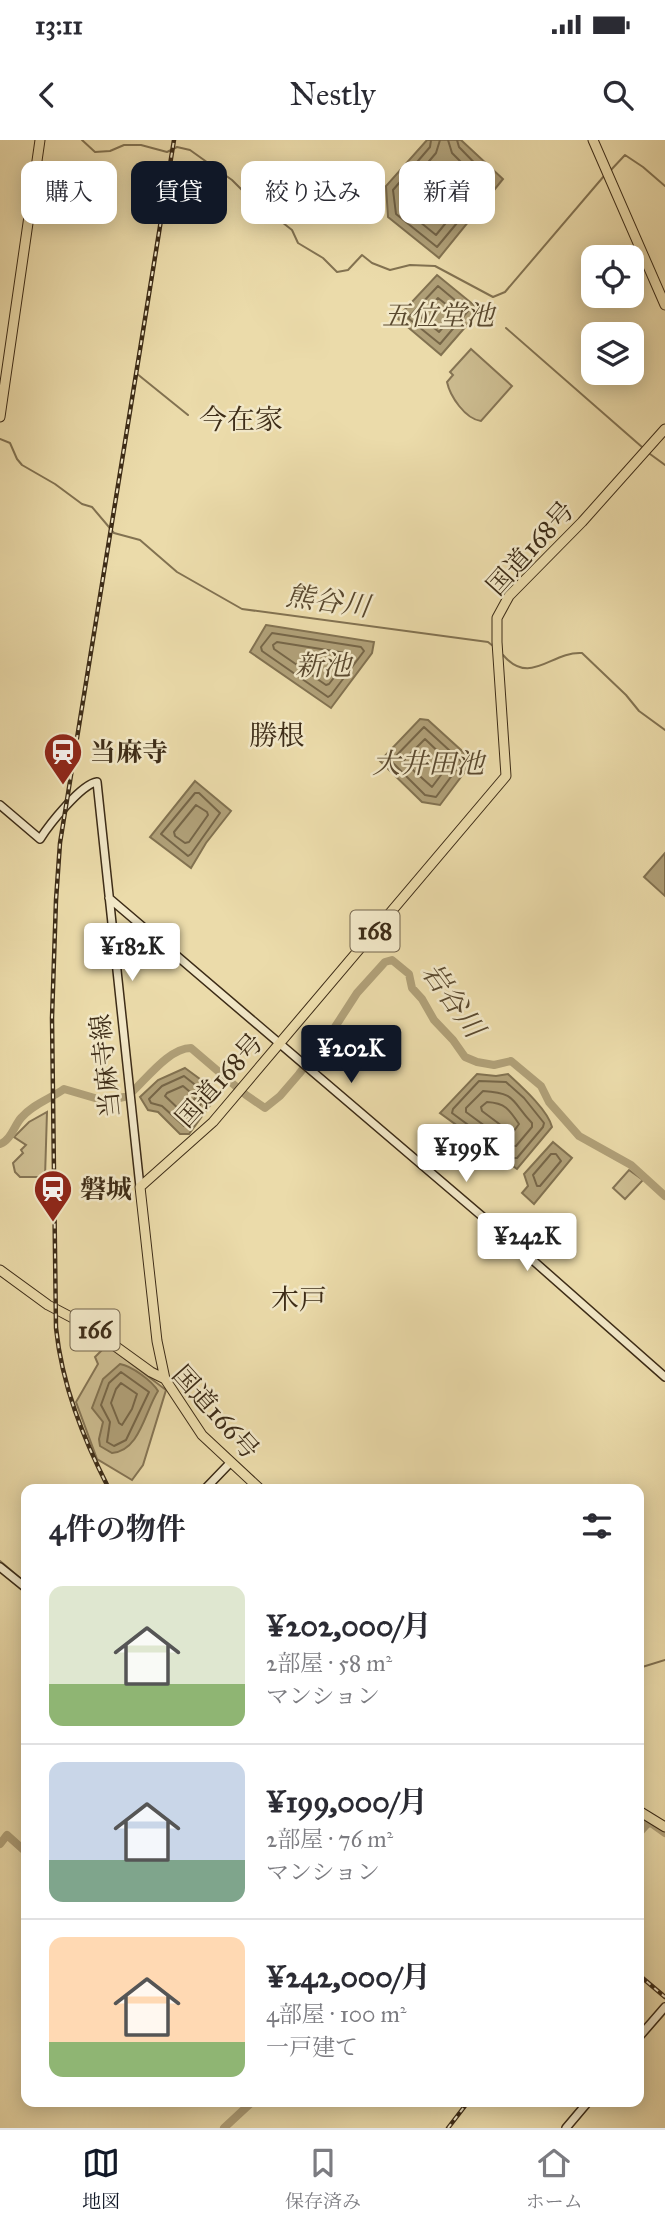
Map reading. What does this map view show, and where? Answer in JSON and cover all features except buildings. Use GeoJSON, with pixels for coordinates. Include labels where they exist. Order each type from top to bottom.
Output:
{"type":"FeatureCollection","features":[{"type":"Feature","properties":{"kind":"highway"},"geometry":{"type":"LineString","coordinates":[[0,418],[40,140]]}},
{"type":"Feature","properties":{"kind":"highway"},"geometry":{"type":"LineString","coordinates":[[593,140],[665,305]]}},
{"type":"Feature","properties":{"kind":"highway","name":"国道168号"},"geometry":{"type":"LineString","coordinates":[[139,1187],[213,1122],[506,776],[497,618],[509,596],[582,522],[665,429]]}},
{"type":"Feature","properties":{"kind":"highway"},"geometry":{"type":"LineString","coordinates":[[139,1187],[157,1341],[165,1379]]}},
{"type":"Feature","properties":{"kind":"highway","name":"国道166号"},"geometry":{"type":"LineString","coordinates":[[0,1270],[48,1305],[86,1325],[151,1372],[165,1379],[202,1435],[254,1484]]}},
{"type":"Feature","properties":{"kind":"highway"},"geometry":{"type":"LineString","coordinates":[[644,1814],[665,1827]]}},
{"type":"Feature","properties":{"kind":"street","name":"当麻寺線"},"geometry":{"type":"LineString","coordinates":[[0,805],[40,839],[58,813],[87,786],[97,782],[139,1187]]}},
{"type":"Feature","properties":{"kind":"street"},"geometry":{"type":"LineString","coordinates":[[108,898],[512,1241],[665,1377]]}},
{"type":"Feature","properties":{"kind":"street"},"geometry":{"type":"LineString","coordinates":[[210,1484],[230,1463]]}},
{"type":"Feature","properties":{"kind":"street"},"geometry":{"type":"LineString","coordinates":[[0,1567],[21,1584]]}},
{"type":"Feature","properties":{"kind":"street"},"geometry":{"type":"LineString","coordinates":[[644,2031],[665,2007]]}},
{"type":"Feature","properties":{"kind":"street"},"geometry":{"type":"LineString","coordinates":[[566,2128],[584,2107]]}},
{"type":"Feature","properties":{"kind":"shaded area"},"geometry":{"type":"Polygon","coordinates":[[[471,349],[512,386],[481,421],[469,416],[459,406],[447,382],[453,375],[450,372],[471,349]]]}},
{"type":"Feature","properties":{"kind":"shaded area"},"geometry":{"type":"Polygon","coordinates":[[[47,1112],[45,1177],[20,1177],[15,1172],[13,1163],[23,1153],[21,1150],[26,1145],[14,1137],[29,1122],[47,1112]]]}},
{"type":"Feature","properties":{"kind":"shaded area"},"geometry":{"type":"Polygon","coordinates":[[[629,1170],[643,1180],[625,1199],[613,1188],[629,1170]]]}},
{"type":"Feature","properties":{"kind":"shaded area"},"geometry":{"type":"Polygon","coordinates":[[[107,1345],[166,1390],[143,1465],[132,1480],[97,1459],[76,1402],[98,1364],[95,1357],[107,1345]]]}},
{"type":"Feature","properties":{"kind":"water"},"geometry":{"type":"Polygon","coordinates":[[[427,140],[461,140],[484,161],[408,161],[427,140]]]}},
{"type":"Feature","properties":{"kind":"water"},"geometry":{"type":"Polygon","coordinates":[[[399,171],[399,224],[467,224],[439,258],[388,217],[386,186],[399,171]]]}},
{"type":"Feature","properties":{"kind":"water"},"geometry":{"type":"Polygon","coordinates":[[[495,172],[503,179],[495,189],[495,172]]]}},
{"type":"Feature","properties":{"kind":"water","name":"五位堂池"},"geometry":{"type":"Polygon","coordinates":[[[437,275],[480,310],[441,355],[397,318],[437,275]]]}},
{"type":"Feature","properties":{"kind":"water","name":"新池"},"geometry":{"type":"Polygon","coordinates":[[[266,625],[374,642],[372,653],[331,708],[250,652],[266,625]]]}},
{"type":"Feature","properties":{"kind":"water","name":"大井田池"},"geometry":{"type":"Polygon","coordinates":[[[420,719],[428,720],[473,761],[440,805],[422,802],[380,761],[420,719]]]}},
{"type":"Feature","properties":{"kind":"water"},"geometry":{"type":"Polygon","coordinates":[[[195,781],[231,811],[191,868],[150,837],[195,781]]]}},
{"type":"Feature","properties":{"kind":"water"},"geometry":{"type":"Polygon","coordinates":[[[665,853],[665,896],[644,877],[665,853]]]}},
{"type":"Feature","properties":{"kind":"water"},"geometry":{"type":"Polygon","coordinates":[[[185,1068],[219,1093],[189,1134],[180,1134],[158,1112],[148,1110],[140,1097],[158,1080],[185,1068]]]}},
{"type":"Feature","properties":{"kind":"water"},"geometry":{"type":"Polygon","coordinates":[[[477,1074],[508,1074],[545,1113],[552,1127],[517,1169],[440,1113],[477,1074]]]}},
{"type":"Feature","properties":{"kind":"water"},"geometry":{"type":"Polygon","coordinates":[[[553,1142],[572,1158],[534,1204],[522,1193],[528,1186],[524,1174],[553,1142]]]}},
{"type":"Feature","properties":{"kind":"water"},"geometry":{"type":"Polygon","coordinates":[[[120,1364],[141,1375],[158,1391],[135,1438],[121,1451],[112,1453],[100,1446],[103,1422],[92,1408],[103,1379],[120,1364]]]}},
{"type":"Feature","properties":{"kind":"waterway"},"geometry":{"type":"LineString","coordinates":[[82,140],[95,152],[110,151],[124,145],[141,145],[167,152],[177,147],[190,150],[232,180],[292,230],[298,243],[323,258],[337,272],[348,270],[362,255],[372,263],[390,270],[410,265],[435,266],[493,297],[505,292],[604,176]]}},
{"type":"Feature","properties":{"kind":"waterway"},"geometry":{"type":"LineString","coordinates":[[610,171],[625,155],[665,186]]}},
{"type":"Feature","properties":{"kind":"waterway"},"geometry":{"type":"LineString","coordinates":[[506,328],[642,447]]}},
{"type":"Feature","properties":{"kind":"waterway"},"geometry":{"type":"LineString","coordinates":[[136,373],[188,415]]}},
{"type":"Feature","properties":{"kind":"waterway","name":"熊谷川"},"geometry":{"type":"LineString","coordinates":[[0,439],[10,443],[22,465],[82,504],[92,507],[114,533],[140,540],[177,572],[242,609],[488,642],[493,646]]}},
{"type":"Feature","properties":{"kind":"waterway"},"geometry":{"type":"LineString","coordinates":[[650,454],[665,465]]}},
{"type":"Feature","properties":{"kind":"waterway","name":"熊谷川"},"geometry":{"type":"LineString","coordinates":[[503,655],[513,664],[532,668],[561,657],[582,653],[639,711],[665,730]]}},
{"type":"Feature","properties":{"kind":"waterway","name":"岩谷川"},"geometry":{"type":"LineString","coordinates":[[133,1091],[167,1058],[183,1049],[191,1048],[265,1108],[280,1096],[299,1074],[309,1061],[313,1045],[335,1027],[357,993],[385,962],[392,960],[409,974],[412,988],[465,1057],[494,1065],[511,1061],[541,1086],[549,1102],[579,1136],[631,1165],[665,1196]]}},
{"type":"Feature","properties":{"kind":"waterway","name":"岩谷川"},"geometry":{"type":"LineString","coordinates":[[0,1144],[7,1139],[26,1113],[64,1089],[105,1101],[124,1097]]}},
{"type":"Feature","properties":{"kind":"waterway"},"geometry":{"type":"LineString","coordinates":[[0,1561],[21,1579]]}},
{"type":"Feature","properties":{"kind":"waterway"},"geometry":{"type":"LineString","coordinates":[[644,1666],[665,1660]]}},
{"type":"Feature","properties":{"kind":"waterway"},"geometry":{"type":"LineString","coordinates":[[644,1827],[651,1823],[665,1833]]}},
{"type":"Feature","properties":{"kind":"waterway"},"geometry":{"type":"LineString","coordinates":[[0,1844],[7,1835],[21,1848]]}},
{"type":"Feature","properties":{"kind":"waterway"},"geometry":{"type":"LineString","coordinates":[[224,2128],[247,2107]]}},
{"type":"Feature","properties":{"kind":"railway"},"geometry":{"type":"LineString","coordinates":[[107,1484],[75,1411],[63,1370],[56,1328],[52,1018],[56,900],[60,843],[174,140]]}},
{"type":"Feature","properties":{"kind":"railway"},"geometry":{"type":"LineString","coordinates":[[644,1979],[665,1997]]}},
{"type":"Feature","properties":{"kind":"railway"},"geometry":{"type":"LineString","coordinates":[[448,2128],[464,2107]]}},
{"type":"Feature","properties":{"kind":"place","name":"当麻寺"},"geometry":{"type":"Point","coordinates":[63,786]}},
{"type":"Feature","properties":{"kind":"place","name":"磐城"},"geometry":{"type":"Point","coordinates":[53,1223]}},
{"type":"Feature","properties":{"kind":"district","name":"今在家"},"geometry":{"type":"Point","coordinates":[241,419]}},
{"type":"Feature","properties":{"kind":"district","name":"勝根"},"geometry":{"type":"Point","coordinates":[277,735]}},
{"type":"Feature","properties":{"kind":"district","name":"木戸"},"geometry":{"type":"Point","coordinates":[299,1299]}}]}
